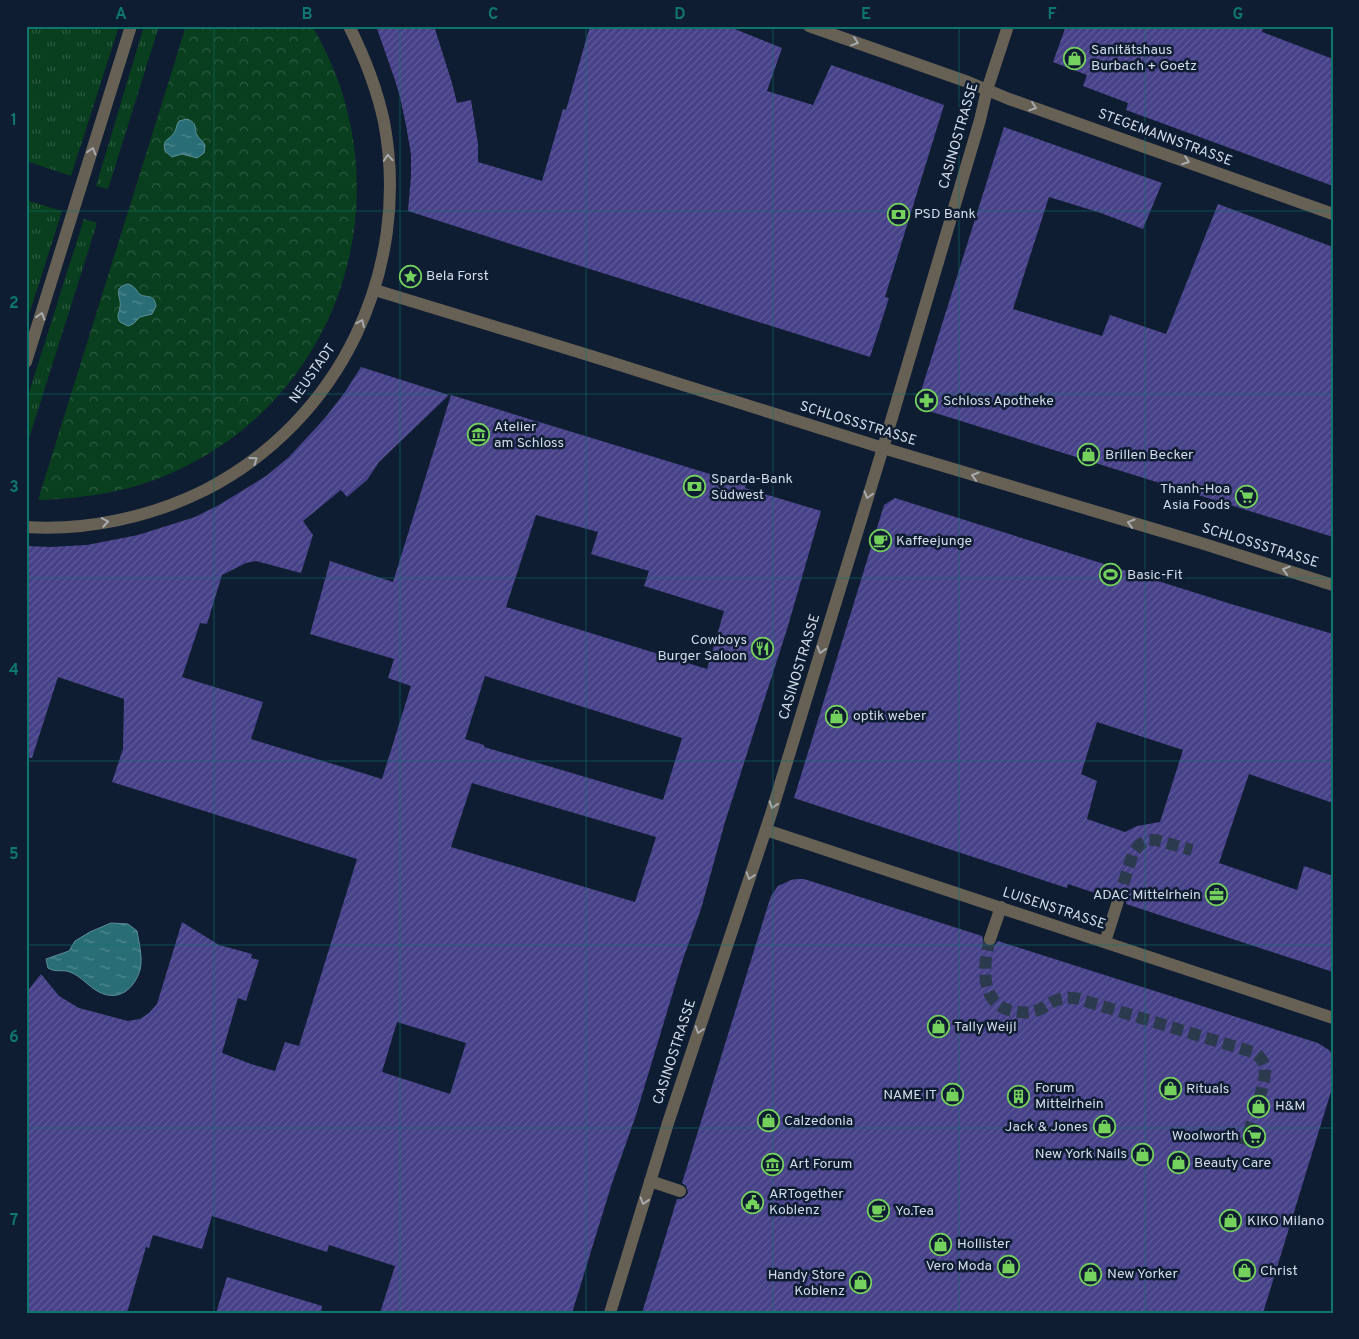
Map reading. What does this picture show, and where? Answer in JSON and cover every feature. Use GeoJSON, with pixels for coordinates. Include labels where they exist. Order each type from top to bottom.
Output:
{"type":"FeatureCollection","features":[{"type":"Feature","properties":{"kind":"street"},"geometry":{"type":"LineString","coordinates":[[26,362],[130,26]]}},
{"type":"Feature","properties":{"kind":"street","name":"NEUSTADT"},"geometry":{"type":"LineString","coordinates":[[26,527],[83,526],[140,515],[191,497],[219,483],[239,471],[282,438],[315,401],[340,367],[375,290],[387,234],[390,207],[388,152],[384,122],[373,82],[349,26]]}},
{"type":"Feature","properties":{"kind":"street","name":"STEGEMANNSTRASSE"},"geometry":{"type":"LineString","coordinates":[[809,26],[1333,214]]}},
{"type":"Feature","properties":{"kind":"street","name":"CASINOSTRASSE"},"geometry":{"type":"LineString","coordinates":[[610,1313],[668,1123],[766,830],[883,448],[980,120],[987,90],[1008,26]]}},
{"type":"Feature","properties":{"kind":"street","name":"SCHLOSSSTRASSE"},"geometry":{"type":"LineString","coordinates":[[375,290],[883,448],[1333,585]]}},
{"type":"Feature","properties":{"kind":"street","name":"LUISENSTRASSE"},"geometry":{"type":"LineString","coordinates":[[766,830],[1333,1018]]}},
{"type":"Feature","properties":{"kind":"street"},"geometry":{"type":"LineString","coordinates":[[1105,942],[1118,901]]}},
{"type":"Feature","properties":{"kind":"street"},"geometry":{"type":"LineString","coordinates":[[990,939],[1000,907]]}},
{"type":"Feature","properties":{"kind":"street"},"geometry":{"type":"LineString","coordinates":[[650,1181],[680,1191]]}},
{"type":"Feature","properties":{"kind":"green space"},"geometry":{"type":"Polygon","coordinates":[[[26,26],[119,26],[71,176],[26,161],[26,26]]]}},
{"type":"Feature","properties":{"kind":"green space"},"geometry":{"type":"Polygon","coordinates":[[[144,26],[159,26],[108,189],[96,186],[144,26]]]}},
{"type":"Feature","properties":{"kind":"green space"},"geometry":{"type":"Polygon","coordinates":[[[186,26],[312,26],[339,83],[354,142],[357,203],[348,262],[329,318],[299,370],[258,416],[208,454],[168,475],[126,489],[84,497],[38,500],[186,26]]]}},
{"type":"Feature","properties":{"kind":"green space"},"geometry":{"type":"Polygon","coordinates":[[[26,200],[62,211],[26,324],[26,200]]]}},
{"type":"Feature","properties":{"kind":"green space"},"geometry":{"type":"Polygon","coordinates":[[[84,219],[97,223],[26,448],[26,402],[84,219]]]}},
{"type":"Feature","properties":{"kind":"water"},"geometry":{"type":"Polygon","coordinates":[[[187,119],[194,124],[197,135],[205,145],[204,153],[197,158],[182,154],[172,157],[165,151],[164,144],[174,133],[179,121],[187,119]]]}},
{"type":"Feature","properties":{"kind":"water"},"geometry":{"type":"Polygon","coordinates":[[[128,284],[141,295],[151,297],[156,306],[152,314],[140,317],[128,326],[119,320],[120,303],[118,293],[120,288],[128,284]]]}},
{"type":"Feature","properties":{"kind":"water"},"geometry":{"type":"Polygon","coordinates":[[[111,923],[128,924],[137,931],[141,965],[134,983],[125,992],[106,995],[95,990],[74,974],[48,968],[46,959],[69,951],[75,941],[111,923]]]}},
{"type":"Feature","properties":{"kind":"building"},"geometry":{"type":"Polygon","coordinates":[[[376,26],[434,26],[457,103],[471,100],[478,144],[478,162],[542,181],[563,109],[566,110],[590,26],[727,26],[782,48],[767,91],[813,105],[831,65],[944,105],[885,297],[889,298],[870,357],[408,211],[411,154],[406,125],[395,80],[376,26]]]}},
{"type":"Feature","properties":{"kind":"building"},"geometry":{"type":"Polygon","coordinates":[[[1066,26],[1264,26],[1262,32],[1333,59],[1333,186],[1126,110],[1128,103],[1083,86],[1087,75],[1053,62],[1066,26]]]}},
{"type":"Feature","properties":{"kind":"building"},"geometry":{"type":"Polygon","coordinates":[[[1004,127],[1162,183],[1143,229],[1101,213],[1049,197],[1013,309],[1102,336],[1110,315],[1166,334],[1218,204],[1333,247],[1333,537],[916,407],[1004,127]]]}},
{"type":"Feature","properties":{"kind":"building"},"geometry":{"type":"Polygon","coordinates":[[[361,367],[449,395],[379,462],[367,480],[347,497],[341,490],[303,521],[313,535],[301,573],[256,561],[246,563],[222,575],[207,624],[200,623],[182,677],[263,702],[251,739],[382,779],[411,686],[388,678],[394,659],[310,634],[330,561],[393,582],[451,395],[746,485],[745,488],[821,511],[788,626],[725,822],[701,909],[683,959],[635,1118],[612,1183],[572,1313],[380,1313],[395,1266],[329,1245],[327,1252],[212,1216],[202,1249],[153,1235],[149,1248],[146,1247],[127,1313],[26,1313],[26,993],[41,974],[59,996],[79,1008],[128,1021],[140,1019],[157,1004],[182,922],[219,945],[252,954],[251,958],[259,960],[246,1001],[238,998],[222,1053],[275,1071],[285,1042],[299,1046],[357,859],[112,782],[123,749],[124,699],[58,677],[32,758],[26,757],[26,546],[87,545],[138,535],[195,517],[219,505],[266,476],[289,457],[325,418],[361,367]],[[536,515],[506,607],[707,669],[724,611],[644,586],[649,571],[591,554],[598,532],[536,515]],[[485,676],[465,739],[484,745],[484,747],[663,800],[682,738],[485,676]],[[472,783],[451,847],[635,902],[656,837],[472,783]],[[397,1022],[382,1072],[450,1094],[466,1043],[397,1022]]]}},
{"type":"Feature","properties":{"kind":"building"},"geometry":{"type":"Polygon","coordinates":[[[895,498],[1231,604],[1333,634],[1333,803],[1249,774],[1219,863],[1297,890],[1304,866],[1333,876],[1333,972],[1126,904],[1126,899],[1121,893],[1116,893],[1110,898],[1068,884],[1067,888],[794,798],[884,505],[895,498]],[[1097,722],[1081,774],[1097,781],[1087,819],[1125,832],[1137,826],[1160,822],[1183,750],[1097,722]]]}},
{"type":"Feature","properties":{"kind":"building","name":"Forum Mittelrhein"},"geometry":{"type":"Polygon","coordinates":[[[797,879],[804,879],[982,936],[984,944],[988,947],[995,945],[998,941],[1318,1043],[1329,1050],[1333,1055],[1333,1085],[1263,1313],[642,1313],[677,1199],[685,1197],[688,1193],[686,1186],[682,1183],[771,896],[778,886],[797,879]]]}},
{"type":"Feature","properties":{"kind":"building"},"geometry":{"type":"Polygon","coordinates":[[[227,1277],[322,1306],[321,1313],[216,1313],[227,1277]]]}},
{"type":"Feature","properties":{"kind":"tunnel"},"geometry":{"type":"LineString","coordinates":[[1118,901],[1133,853],[1139,845],[1148,840],[1156,840],[1192,850]]}},
{"type":"Feature","properties":{"kind":"tunnel"},"geometry":{"type":"LineString","coordinates":[[990,939],[986,960],[986,982],[989,992],[1001,1007],[1012,1011],[1029,1012],[1036,1011],[1062,998],[1079,999],[1258,1055],[1265,1067],[1265,1074],[1261,1094],[1245,1145]]}},
{"type":"Feature","properties":{"kind":"place","name":"Sanitätshaus Burbach + Goetz"},"geometry":{"type":"Point","coordinates":[1075,58]}},
{"type":"Feature","properties":{"kind":"place","name":"PSD Bank"},"geometry":{"type":"Point","coordinates":[898,214]}},
{"type":"Feature","properties":{"kind":"place","name":"Bela Forst"},"geometry":{"type":"Point","coordinates":[410,276]}},
{"type":"Feature","properties":{"kind":"place","name":"Schloss Apotheke"},"geometry":{"type":"Point","coordinates":[927,401]}},
{"type":"Feature","properties":{"kind":"place","name":"Atelier am Schloss"},"geometry":{"type":"Point","coordinates":[478,435]}},
{"type":"Feature","properties":{"kind":"place","name":"Brillen Becker"},"geometry":{"type":"Point","coordinates":[1089,455]}},
{"type":"Feature","properties":{"kind":"place","name":"Sparda-Bank Südwest"},"geometry":{"type":"Point","coordinates":[695,487]}},
{"type":"Feature","properties":{"kind":"place","name":"Thanh-Hoa Asia Foods"},"geometry":{"type":"Point","coordinates":[1246,497]}},
{"type":"Feature","properties":{"kind":"place","name":"Kaffeejunge"},"geometry":{"type":"Point","coordinates":[880,541]}},
{"type":"Feature","properties":{"kind":"place","name":"Basic-Fit"},"geometry":{"type":"Point","coordinates":[1111,575]}},
{"type":"Feature","properties":{"kind":"place","name":"Cowboys Burger Saloon"},"geometry":{"type":"Point","coordinates":[763,648]}},
{"type":"Feature","properties":{"kind":"place","name":"optik weber"},"geometry":{"type":"Point","coordinates":[837,716]}},
{"type":"Feature","properties":{"kind":"place","name":"ADAC Mittelrhein"},"geometry":{"type":"Point","coordinates":[1217,895]}},
{"type":"Feature","properties":{"kind":"place","name":"Tally Weijl"},"geometry":{"type":"Point","coordinates":[938,1027]}},
{"type":"Feature","properties":{"kind":"place","name":"Rituals"},"geometry":{"type":"Point","coordinates":[1170,1089]}},
{"type":"Feature","properties":{"kind":"place","name":"NAME IT"},"geometry":{"type":"Point","coordinates":[953,1095]}},
{"type":"Feature","properties":{"kind":"place","name":"Forum Mittelrhein"},"geometry":{"type":"Point","coordinates":[1019,1096]}},
{"type":"Feature","properties":{"kind":"place","name":"H&M"},"geometry":{"type":"Point","coordinates":[1259,1106]}},
{"type":"Feature","properties":{"kind":"place","name":"Calzedonia"},"geometry":{"type":"Point","coordinates":[768,1121]}},
{"type":"Feature","properties":{"kind":"place","name":"Jack & Jones"},"geometry":{"type":"Point","coordinates":[1104,1127]}},
{"type":"Feature","properties":{"kind":"place","name":"Woolworth"},"geometry":{"type":"Point","coordinates":[1255,1136]}},
{"type":"Feature","properties":{"kind":"place","name":"New York Nails"},"geometry":{"type":"Point","coordinates":[1143,1154]}},
{"type":"Feature","properties":{"kind":"place","name":"Beauty Care"},"geometry":{"type":"Point","coordinates":[1178,1163]}},
{"type":"Feature","properties":{"kind":"place","name":"Art Forum"},"geometry":{"type":"Point","coordinates":[773,1164]}},
{"type":"Feature","properties":{"kind":"place","name":"ARTogether Koblenz"},"geometry":{"type":"Point","coordinates":[753,1202]}},
{"type":"Feature","properties":{"kind":"place","name":"Yo.Tea"},"geometry":{"type":"Point","coordinates":[879,1211]}},
{"type":"Feature","properties":{"kind":"place","name":"KIKO Milano"},"geometry":{"type":"Point","coordinates":[1231,1221]}},
{"type":"Feature","properties":{"kind":"place","name":"Hollister"},"geometry":{"type":"Point","coordinates":[941,1244]}},
{"type":"Feature","properties":{"kind":"place","name":"Vero Moda"},"geometry":{"type":"Point","coordinates":[1008,1266]}},
{"type":"Feature","properties":{"kind":"place","name":"Christ"},"geometry":{"type":"Point","coordinates":[1244,1271]}},
{"type":"Feature","properties":{"kind":"place","name":"New Yorker"},"geometry":{"type":"Point","coordinates":[1091,1274]}},
{"type":"Feature","properties":{"kind":"place","name":"Handy Store Koblenz"},"geometry":{"type":"Point","coordinates":[861,1283]}}]}
